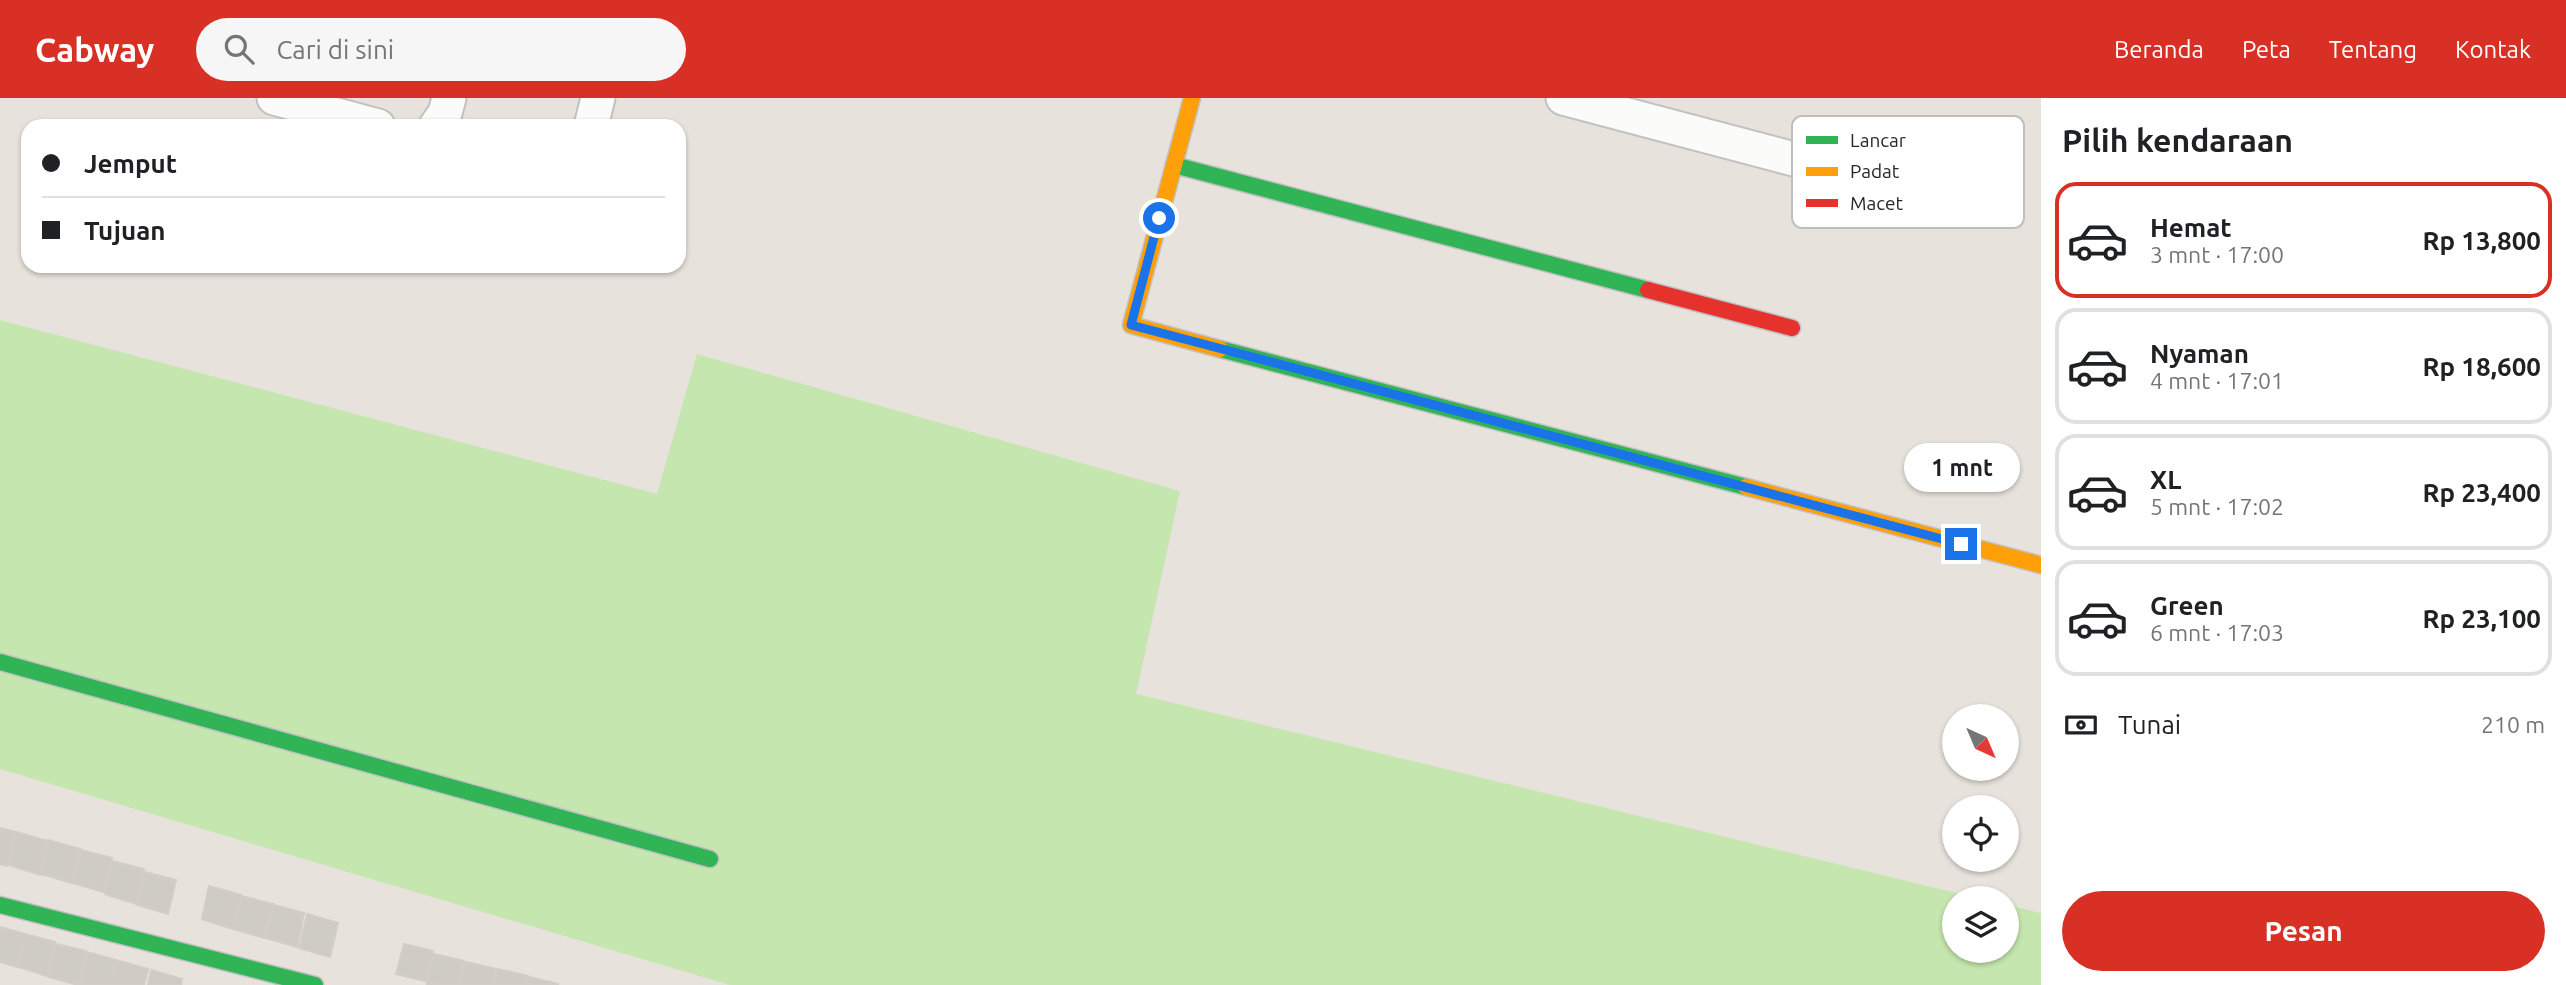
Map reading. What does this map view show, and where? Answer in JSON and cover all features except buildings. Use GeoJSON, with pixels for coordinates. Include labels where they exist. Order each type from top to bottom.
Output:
{"type":"FeatureCollection","features":[{"type":"Feature","properties":{"kind":"street"},"geometry":{"type":"LineString","coordinates":[[274,98],[352,119]]}},
{"type":"Feature","properties":{"kind":"street"},"geometry":{"type":"LineString","coordinates":[[441,119],[449,98]]}},
{"type":"Feature","properties":{"kind":"street"},"geometry":{"type":"LineString","coordinates":[[593,119],[598,98]]}},
{"type":"Feature","properties":{"kind":"street"},"geometry":{"type":"LineString","coordinates":[[1192,98],[1131,325],[2041,565]]}},
{"type":"Feature","properties":{"kind":"street"},"geometry":{"type":"LineString","coordinates":[[1563,98],[1792,159]]}},
{"type":"Feature","properties":{"kind":"street"},"geometry":{"type":"LineString","coordinates":[[1174,164],[1792,328]]}},
{"type":"Feature","properties":{"kind":"street"},"geometry":{"type":"LineString","coordinates":[[0,662],[710,859]]}},
{"type":"Feature","properties":{"kind":"street"},"geometry":{"type":"LineString","coordinates":[[0,905],[314,985]]}},
{"type":"Feature","properties":{"kind":"green space"},"geometry":{"type":"Polygon","coordinates":[[[0,320],[657,494],[697,354],[1180,491],[1136,694],[1942,890],[1942,963],[2019,963],[2019,908],[2041,913],[2041,985],[730,985],[0,769],[0,320]]]}},
{"type":"Feature","properties":{"kind":"traffic: fast"},"geometry":{"type":"LineString","coordinates":[[1174,165],[1648,290]]}},
{"type":"Feature","properties":{"kind":"traffic: fast"},"geometry":{"type":"LineString","coordinates":[[1220,349],[1746,487]]}},
{"type":"Feature","properties":{"kind":"traffic: fast"},"geometry":{"type":"LineString","coordinates":[[0,662],[710,859]]}},
{"type":"Feature","properties":{"kind":"traffic: fast"},"geometry":{"type":"LineString","coordinates":[[0,905],[315,985]]}},
{"type":"Feature","properties":{"kind":"traffic: slow"},"geometry":{"type":"LineString","coordinates":[[1192,98],[1131,325],[1220,349]]}},
{"type":"Feature","properties":{"kind":"traffic: slow"},"geometry":{"type":"LineString","coordinates":[[1746,487],[2041,565]]}},
{"type":"Feature","properties":{"kind":"traffic: jam"},"geometry":{"type":"LineString","coordinates":[[1648,290],[1792,328]]}},
{"type":"Feature","properties":{"kind":"route"},"geometry":{"type":"LineString","coordinates":[[1159,218],[1131,325],[1961,544]]}}]}
